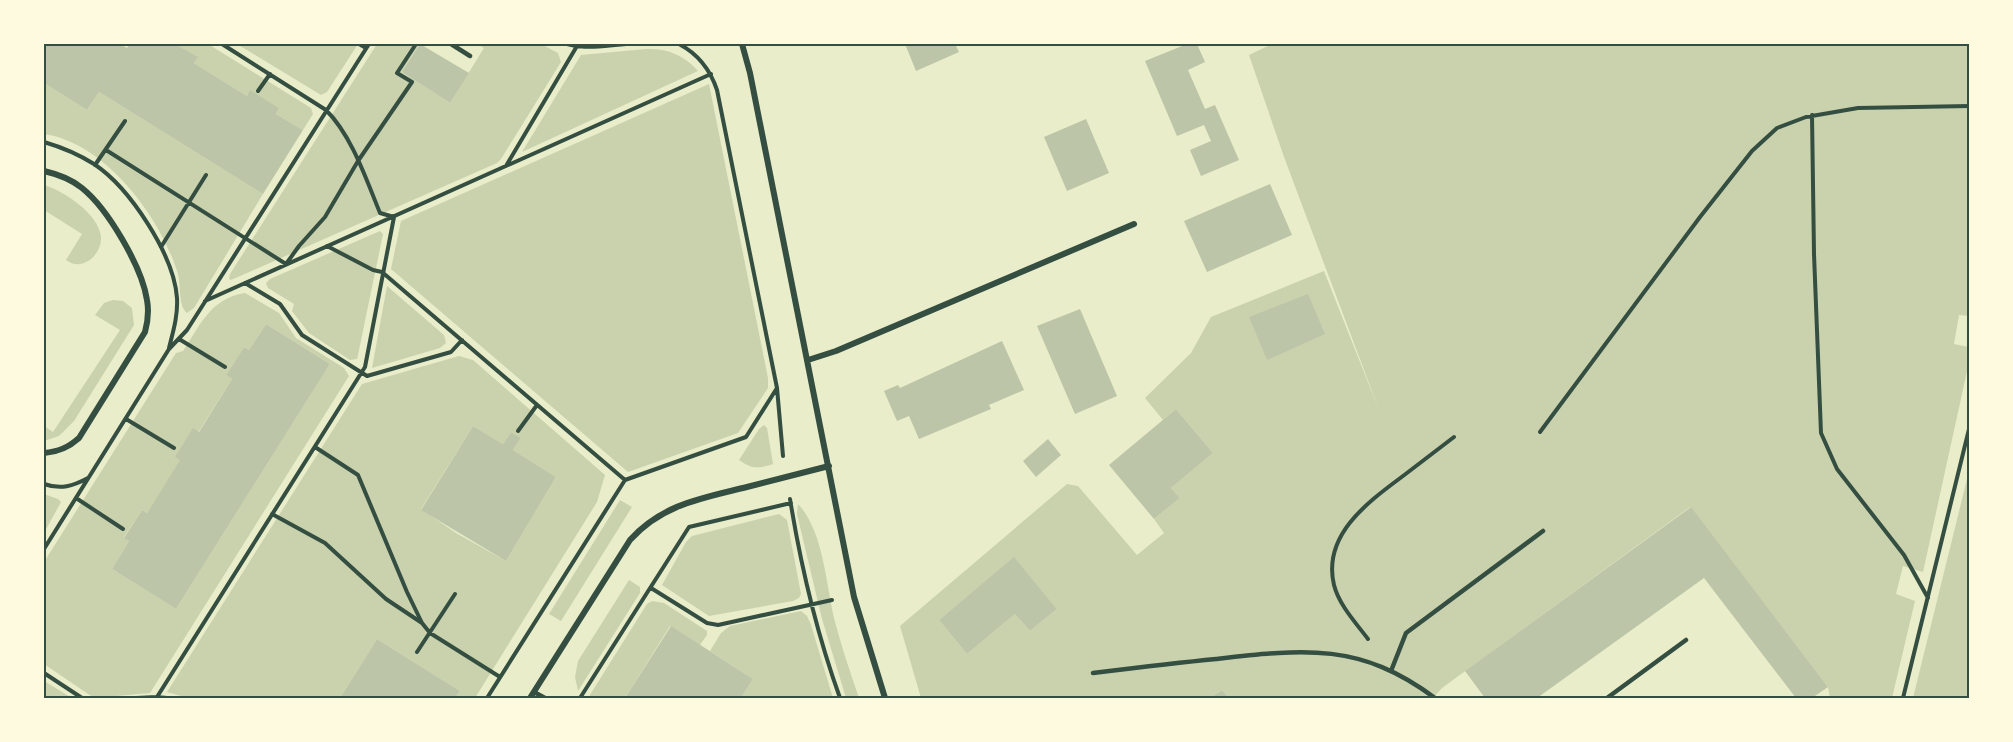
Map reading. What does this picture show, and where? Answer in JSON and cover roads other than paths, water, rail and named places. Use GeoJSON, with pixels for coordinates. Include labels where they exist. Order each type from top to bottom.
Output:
{"type":"FeatureCollection","features":[{"type":"Feature","properties":{"kind":"street"},"geometry":{"type":"LineString","coordinates":[[742,44],[750,73],[854,597],[885,699]]}},
{"type":"Feature","properties":{"kind":"street"},"geometry":{"type":"LineString","coordinates":[[44,171],[67,178],[90,196],[114,228],[137,269],[147,304],[145,332],[79,438],[70,446],[57,452],[44,453]]}},
{"type":"Feature","properties":{"kind":"street"},"geometry":{"type":"LineString","coordinates":[[808,360],[836,351],[1134,224]]}},
{"type":"Feature","properties":{"kind":"street"},"geometry":{"type":"LineString","coordinates":[[530,699],[630,540],[644,524],[662,513],[694,500],[829,466]]}},
{"type":"Feature","properties":{"kind":"lane"},"geometry":{"type":"LineString","coordinates":[[451,44],[470,56]]}},
{"type":"Feature","properties":{"kind":"lane"},"geometry":{"type":"LineString","coordinates":[[1391,671],[1406,633],[1543,531]]}},
{"type":"Feature","properties":{"kind":"lane"},"geometry":{"type":"LineString","coordinates":[[1607,699],[1686,640]]}},
{"type":"Feature","properties":{"kind":"lane"},"geometry":{"type":"LineString","coordinates":[[1093,673],[1275,652],[1310,651],[1355,658],[1391,671],[1435,699]]}},
{"type":"Feature","properties":{"kind":"lane"},"geometry":{"type":"LineString","coordinates":[[534,692],[545,699]]}}]}
